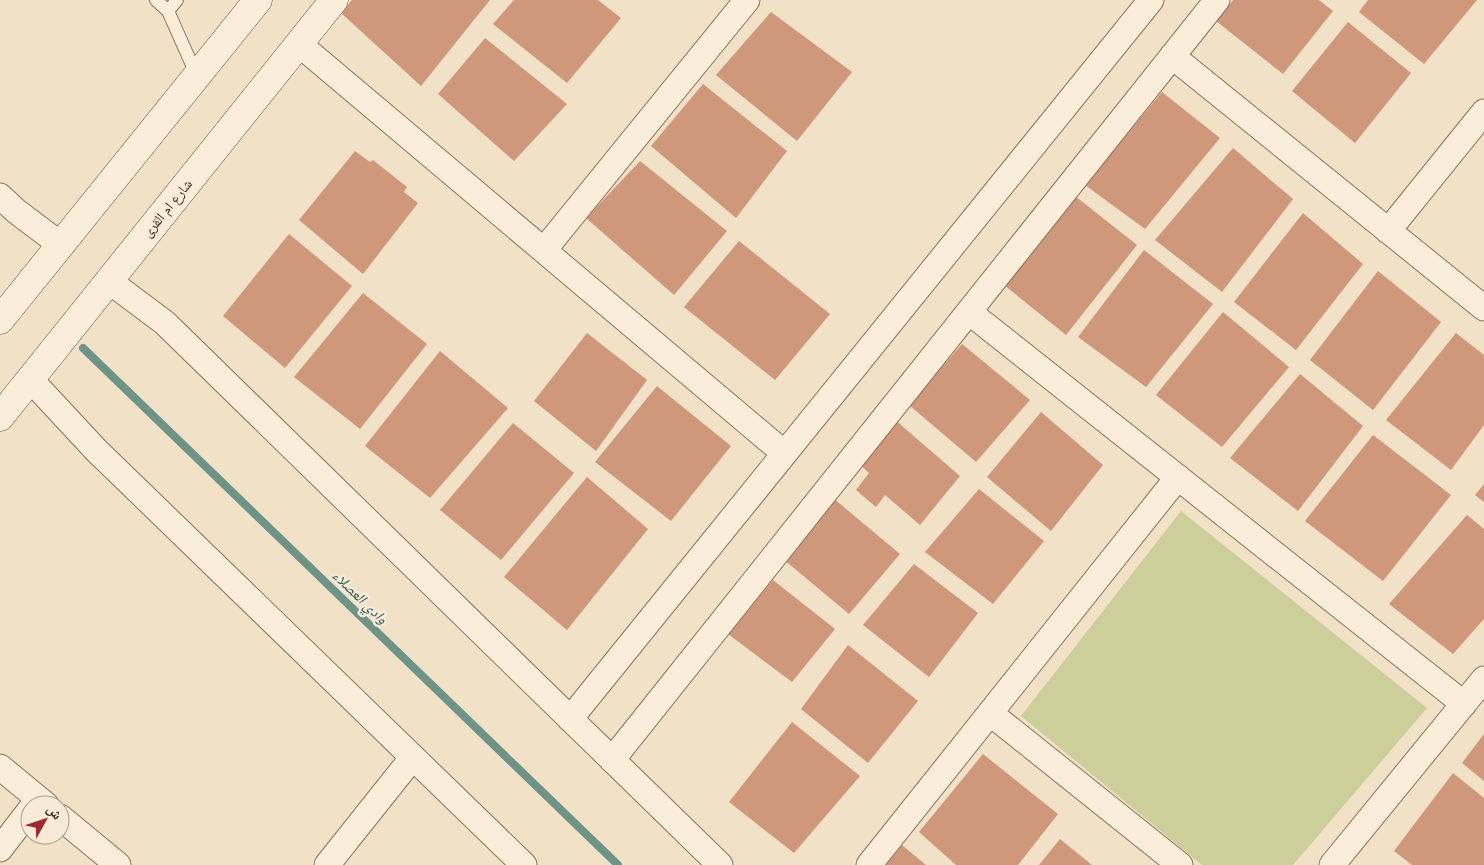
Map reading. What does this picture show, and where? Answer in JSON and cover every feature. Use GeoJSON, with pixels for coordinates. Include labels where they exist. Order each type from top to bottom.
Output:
{"type":"FeatureCollection","features":[{"type":"Feature","properties":{"kind":"main road"},"geometry":{"type":"LineString","coordinates":[[5,314],[258,0]]}},
{"type":"Feature","properties":{"kind":"main road","name":"شارع ام القرى"},"geometry":{"type":"LineString","coordinates":[[0,417],[334,0]]}},
{"type":"Feature","properties":{"kind":"street"},"geometry":{"type":"LineString","coordinates":[[544,250],[747,0]]}},
{"type":"Feature","properties":{"kind":"street"},"geometry":{"type":"LineString","coordinates":[[570,719],[1151,0]]}},
{"type":"Feature","properties":{"kind":"street"},"geometry":{"type":"LineString","coordinates":[[612,760],[1216,0]]}},
{"type":"Feature","properties":{"kind":"street"},"geometry":{"type":"LineString","coordinates":[[299,44],[784,453]]}},
{"type":"Feature","properties":{"kind":"street"},"geometry":{"type":"LineString","coordinates":[[1172,56],[1484,308]]}},
{"type":"Feature","properties":{"kind":"street"},"geometry":{"type":"LineString","coordinates":[[1388,231],[1484,112]]}},
{"type":"Feature","properties":{"kind":"street"},"geometry":{"type":"LineString","coordinates":[[0,196],[57,249]]}},
{"type":"Feature","properties":{"kind":"street"},"geometry":{"type":"LineString","coordinates":[[102,288],[165,323],[720,865]]}},
{"type":"Feature","properties":{"kind":"street"},"geometry":{"type":"LineString","coordinates":[[969,312],[1464,704]]}},
{"type":"Feature","properties":{"kind":"street"},"geometry":{"type":"LineString","coordinates":[[30,379],[96,450],[524,865]]}},
{"type":"Feature","properties":{"kind":"street"},"geometry":{"type":"LineString","coordinates":[[869,865],[1178,477]]}},
{"type":"Feature","properties":{"kind":"street"},"geometry":{"type":"LineString","coordinates":[[1332,865],[1484,679]]}},
{"type":"Feature","properties":{"kind":"street"},"geometry":{"type":"LineString","coordinates":[[990,713],[1180,865]]}},
{"type":"Feature","properties":{"kind":"street"},"geometry":{"type":"LineString","coordinates":[[327,865],[412,757]]}},
{"type":"Feature","properties":{"kind":"street"},"geometry":{"type":"LineString","coordinates":[[0,767],[27,795]]}},
{"type":"Feature","properties":{"kind":"street"},"geometry":{"type":"LineString","coordinates":[[0,849],[20,825]]}},
{"type":"Feature","properties":{"kind":"street"},"geometry":{"type":"LineString","coordinates":[[70,825],[118,865]]}},
{"type":"Feature","properties":{"kind":"lane"},"geometry":{"type":"LineString","coordinates":[[156,0],[168,11],[197,76]]}},
{"type":"Feature","properties":{"kind":"lane"},"geometry":{"type":"LineString","coordinates":[[168,11],[178,0]]}},
{"type":"Feature","properties":{"kind":"green space"},"geometry":{"type":"Polygon","coordinates":[[[1181,511],[1427,708],[1293,865],[1202,865],[1021,716],[1181,511]]]}},
{"type":"Feature","properties":{"kind":"building"},"geometry":{"type":"Polygon","coordinates":[[[352,0],[490,0],[421,86],[341,13],[352,0]]]}},
{"type":"Feature","properties":{"kind":"building"},"geometry":{"type":"Polygon","coordinates":[[[514,0],[598,0],[621,18],[567,83],[493,24],[514,0]]]}},
{"type":"Feature","properties":{"kind":"building"},"geometry":{"type":"Polygon","coordinates":[[[1233,0],[1319,0],[1333,11],[1283,74],[1216,21],[1233,0]]]}},
{"type":"Feature","properties":{"kind":"building"},"geometry":{"type":"Polygon","coordinates":[[[1368,0],[1477,0],[1424,64],[1359,12],[1368,0]]]}},
{"type":"Feature","properties":{"kind":"building"},"geometry":{"type":"Polygon","coordinates":[[[771,12],[852,72],[797,141],[716,75],[771,12]]]}},
{"type":"Feature","properties":{"kind":"building"},"geometry":{"type":"Polygon","coordinates":[[[1348,22],[1411,73],[1355,143],[1292,91],[1348,22]]]}},
{"type":"Feature","properties":{"kind":"building"},"geometry":{"type":"Polygon","coordinates":[[[485,38],[567,104],[514,161],[438,94],[485,38]]]}},
{"type":"Feature","properties":{"kind":"building"},"geometry":{"type":"Polygon","coordinates":[[[703,84],[787,151],[736,218],[651,146],[703,84]]]}},
{"type":"Feature","properties":{"kind":"building"},"geometry":{"type":"Polygon","coordinates":[[[1162,92],[1220,138],[1145,229],[1085,185],[1162,92]]]}},
{"type":"Feature","properties":{"kind":"building"},"geometry":{"type":"Polygon","coordinates":[[[1233,148],[1293,199],[1222,292],[1155,240],[1233,148]]]}},
{"type":"Feature","properties":{"kind":"building"},"geometry":{"type":"Polygon","coordinates":[[[355,151],[370,162],[373,160],[407,187],[404,192],[418,203],[363,274],[299,220],[355,151]]]}},
{"type":"Feature","properties":{"kind":"building"},"geometry":{"type":"Polygon","coordinates":[[[640,161],[727,231],[674,295],[586,218],[640,161]]]}},
{"type":"Feature","properties":{"kind":"building"},"geometry":{"type":"Polygon","coordinates":[[[1075,196],[1137,245],[1066,335],[1004,285],[1075,196]]]}},
{"type":"Feature","properties":{"kind":"building"},"geometry":{"type":"Polygon","coordinates":[[[1303,213],[1363,264],[1296,350],[1234,302],[1303,213]]]}},
{"type":"Feature","properties":{"kind":"building"},"geometry":{"type":"Polygon","coordinates":[[[289,234],[352,286],[285,368],[223,316],[289,234]]]}},
{"type":"Feature","properties":{"kind":"building"},"geometry":{"type":"Polygon","coordinates":[[[739,241],[830,314],[775,380],[684,307],[739,241]]]}},
{"type":"Feature","properties":{"kind":"building"},"geometry":{"type":"Polygon","coordinates":[[[1144,250],[1213,304],[1146,387],[1078,337],[1144,250]]]}},
{"type":"Feature","properties":{"kind":"building"},"geometry":{"type":"Polygon","coordinates":[[[1378,271],[1441,322],[1373,410],[1310,360],[1378,271]]]}},
{"type":"Feature","properties":{"kind":"building"},"geometry":{"type":"Polygon","coordinates":[[[363,293],[427,344],[360,429],[294,377],[363,293]]]}},
{"type":"Feature","properties":{"kind":"building"},"geometry":{"type":"Polygon","coordinates":[[[1223,312],[1289,367],[1222,447],[1156,395],[1223,312]]]}},
{"type":"Feature","properties":{"kind":"building"},"geometry":{"type":"Polygon","coordinates":[[[587,333],[647,380],[596,451],[534,401],[587,333]]]}},
{"type":"Feature","properties":{"kind":"building"},"geometry":{"type":"Polygon","coordinates":[[[1456,333],[1484,355],[1484,425],[1451,470],[1386,420],[1456,333]]]}},
{"type":"Feature","properties":{"kind":"building"},"geometry":{"type":"Polygon","coordinates":[[[962,344],[1030,400],[976,462],[909,405],[962,344]]]}},
{"type":"Feature","properties":{"kind":"building"},"geometry":{"type":"Polygon","coordinates":[[[440,351],[508,408],[430,498],[365,446],[440,351]]]}},
{"type":"Feature","properties":{"kind":"building"},"geometry":{"type":"Polygon","coordinates":[[[1300,374],[1363,426],[1298,511],[1230,458],[1300,374]]]}},
{"type":"Feature","properties":{"kind":"building"},"geometry":{"type":"Polygon","coordinates":[[[657,386],[731,446],[671,521],[595,462],[657,386]]]}},
{"type":"Feature","properties":{"kind":"building"},"geometry":{"type":"Polygon","coordinates":[[[1041,412],[1103,465],[1051,531],[987,477],[1041,412]]]}},
{"type":"Feature","properties":{"kind":"building"},"geometry":{"type":"Polygon","coordinates":[[[894,419],[960,476],[920,525],[885,495],[876,507],[856,490],[869,473],[856,461],[894,419]]]}},
{"type":"Feature","properties":{"kind":"building"},"geometry":{"type":"Polygon","coordinates":[[[513,423],[574,473],[501,560],[440,510],[513,423]]]}},
{"type":"Feature","properties":{"kind":"building"},"geometry":{"type":"Polygon","coordinates":[[[1373,435],[1451,495],[1383,581],[1305,521],[1373,435]]]}},
{"type":"Feature","properties":{"kind":"building"},"geometry":{"type":"Polygon","coordinates":[[[587,477],[648,529],[567,630],[504,577],[587,477]]]}},
{"type":"Feature","properties":{"kind":"building"},"geometry":{"type":"Polygon","coordinates":[[[1484,484],[1484,502],[1475,495],[1484,484]]]}},
{"type":"Feature","properties":{"kind":"building"},"geometry":{"type":"Polygon","coordinates":[[[979,489],[1044,541],[993,604],[925,552],[979,489]]]}},
{"type":"Feature","properties":{"kind":"building"},"geometry":{"type":"Polygon","coordinates":[[[833,498],[900,554],[849,614],[783,559],[833,498]]]}},
{"type":"Feature","properties":{"kind":"building"},"geometry":{"type":"Polygon","coordinates":[[[1467,515],[1484,529],[1484,619],[1453,654],[1389,604],[1467,515]]]}},
{"type":"Feature","properties":{"kind":"building"},"geometry":{"type":"Polygon","coordinates":[[[914,564],[978,613],[929,677],[863,625],[914,564]]]}},
{"type":"Feature","properties":{"kind":"building"},"geometry":{"type":"Polygon","coordinates":[[[773,580],[835,629],[792,682],[728,634],[773,580]]]}},
{"type":"Feature","properties":{"kind":"building"},"geometry":{"type":"Polygon","coordinates":[[[848,645],[918,701],[868,763],[801,709],[848,645]]]}},
{"type":"Feature","properties":{"kind":"building"},"geometry":{"type":"Polygon","coordinates":[[[792,722],[860,776],[794,853],[729,802],[792,722]]]}},
{"type":"Feature","properties":{"kind":"building"},"geometry":{"type":"Polygon","coordinates":[[[1484,734],[1484,781],[1462,763],[1484,734]]]}},
{"type":"Feature","properties":{"kind":"building"},"geometry":{"type":"Polygon","coordinates":[[[983,754],[1058,814],[1018,865],[956,865],[919,832],[983,754]]]}},
{"type":"Feature","properties":{"kind":"building"},"geometry":{"type":"Polygon","coordinates":[[[1453,773],[1484,798],[1484,865],[1412,865],[1394,851],[1453,773]]]}},
{"type":"Feature","properties":{"kind":"building"},"geometry":{"type":"Polygon","coordinates":[[[1060,839],[1092,865],[1039,865],[1060,839]]]}},
{"type":"Feature","properties":{"kind":"building"},"geometry":{"type":"Polygon","coordinates":[[[902,845],[926,865],[886,865],[902,845]]]}},
{"type":"Feature","properties":{"kind":"waterway","name":"وادي العصلاء"},"geometry":{"type":"LineString","coordinates":[[83,348],[618,865]]}}]}
